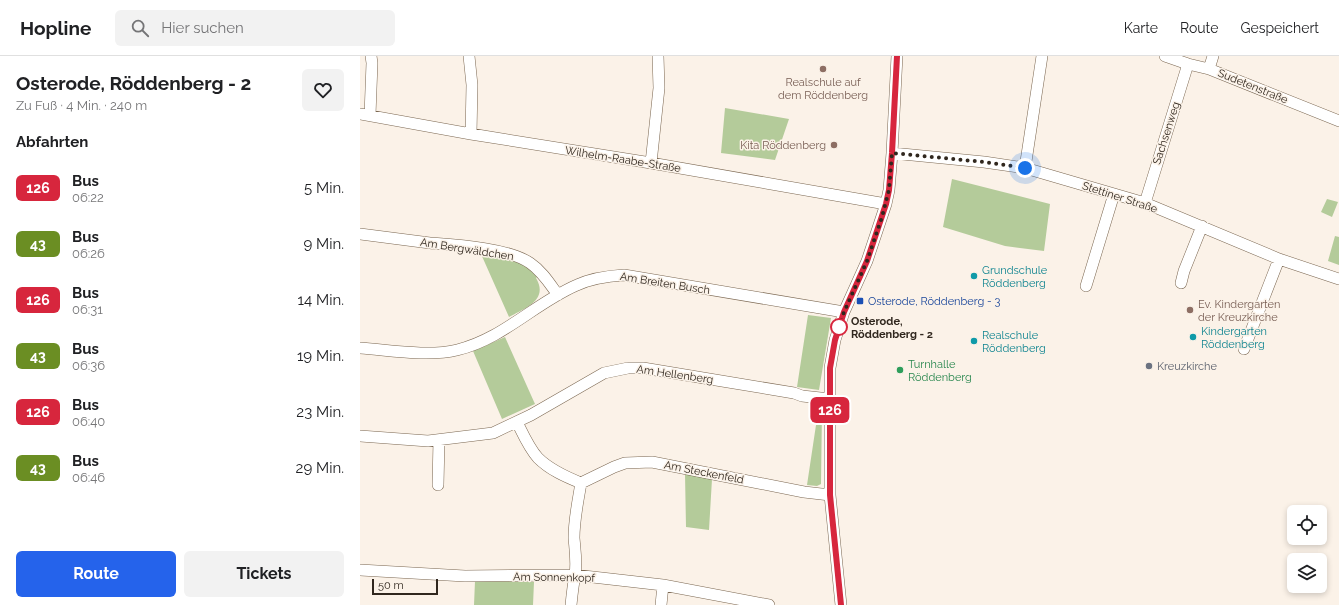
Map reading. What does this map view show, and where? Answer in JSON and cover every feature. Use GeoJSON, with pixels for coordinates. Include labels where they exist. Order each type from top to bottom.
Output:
{"type":"FeatureCollection","features":[{"type":"Feature","properties":{"kind":"street"},"geometry":{"type":"LineString","coordinates":[[365,115],[372,63],[371,56]]}},
{"type":"Feature","properties":{"kind":"street"},"geometry":{"type":"LineString","coordinates":[[469,56],[472,85],[471,134]]}},
{"type":"Feature","properties":{"kind":"street"},"geometry":{"type":"LineString","coordinates":[[651,163],[659,88],[658,56]]}},
{"type":"Feature","properties":{"kind":"street"},"geometry":{"type":"LineString","coordinates":[[841,605],[830,495],[830,368],[835,340],[844,312],[867,261],[886,204],[889,190],[892,153],[897,56]]}},
{"type":"Feature","properties":{"kind":"street"},"geometry":{"type":"LineString","coordinates":[[1025,168],[1042,56]]}},
{"type":"Feature","properties":{"kind":"street","name":"Sudetenstraße"},"geometry":{"type":"LineString","coordinates":[[1165,56],[1209,69],[1339,121]]}},
{"type":"Feature","properties":{"kind":"street"},"geometry":{"type":"LineString","coordinates":[[1209,69],[1213,56]]}},
{"type":"Feature","properties":{"kind":"street","name":"Sachsenweg"},"geometry":{"type":"LineString","coordinates":[[1145,203],[1188,64]]}},
{"type":"Feature","properties":{"kind":"street","name":"Wilhelm-Raabe-Straße"},"geometry":{"type":"LineString","coordinates":[[365,115],[886,204]]}},
{"type":"Feature","properties":{"kind":"street","name":"Stettiner Straße"},"geometry":{"type":"LineString","coordinates":[[892,153],[984,162],[1025,168],[1145,203],[1279,258],[1339,279]]}},
{"type":"Feature","properties":{"kind":"street"},"geometry":{"type":"LineString","coordinates":[[1086,286],[1114,194]]}},
{"type":"Feature","properties":{"kind":"street"},"geometry":{"type":"LineString","coordinates":[[1180,283],[1202,226]]}},
{"type":"Feature","properties":{"kind":"street","name":"Am Bergwäldchen"},"geometry":{"type":"LineString","coordinates":[[360,234],[462,246],[502,252],[519,257],[530,263],[540,272],[558,295]]}},
{"type":"Feature","properties":{"kind":"street"},"geometry":{"type":"LineString","coordinates":[[1244,349],[1279,258]]}},
{"type":"Feature","properties":{"kind":"street","name":"Am Breiten Busch"},"geometry":{"type":"LineString","coordinates":[[360,348],[436,353],[457,350],[492,336],[558,295],[577,285],[595,279],[624,275],[844,312]]}},
{"type":"Feature","properties":{"kind":"street","name":"Am Hellenberg"},"geometry":{"type":"LineString","coordinates":[[360,436],[428,441],[494,433],[517,422],[590,380],[614,370],[628,368],[643,368],[794,393],[802,396],[830,399]]}},
{"type":"Feature","properties":{"kind":"street"},"geometry":{"type":"LineString","coordinates":[[517,422],[537,457],[559,474],[582,483],[575,525],[575,575],[571,605]]}},
{"type":"Feature","properties":{"kind":"street"},"geometry":{"type":"LineString","coordinates":[[438,486],[439,440]]}},
{"type":"Feature","properties":{"kind":"street","name":"Am Steckenfeld"},"geometry":{"type":"LineString","coordinates":[[582,483],[625,463],[652,462],[804,492],[830,495]]}},
{"type":"Feature","properties":{"kind":"street","name":"Am Sonnenkopf"},"geometry":{"type":"LineString","coordinates":[[360,570],[465,576],[575,575],[663,585],[739,602],[769,605]]}},
{"type":"Feature","properties":{"kind":"street"},"geometry":{"type":"LineString","coordinates":[[661,605],[663,585]]}},
{"type":"Feature","properties":{"kind":"green space"},"geometry":{"type":"Polygon","coordinates":[[[725,108],[789,119],[775,160],[721,153],[725,108]]]}},
{"type":"Feature","properties":{"kind":"green space"},"geometry":{"type":"Polygon","coordinates":[[[952,179],[1050,204],[1044,251],[1005,246],[943,227],[952,179]]]}},
{"type":"Feature","properties":{"kind":"green space"},"geometry":{"type":"Polygon","coordinates":[[[1327,199],[1338,202],[1332,217],[1321,212],[1327,199]]]}},
{"type":"Feature","properties":{"kind":"green space"},"geometry":{"type":"Polygon","coordinates":[[[1335,236],[1339,237],[1339,265],[1328,261],[1335,236]]]}},
{"type":"Feature","properties":{"kind":"green space"},"geometry":{"type":"Polygon","coordinates":[[[481,254],[512,260],[533,271],[538,276],[536,278],[540,292],[537,298],[528,307],[509,317],[481,254]]]}},
{"type":"Feature","properties":{"kind":"green space"},"geometry":{"type":"Polygon","coordinates":[[[808,315],[831,318],[819,390],[797,387],[808,315]]]}},
{"type":"Feature","properties":{"kind":"green space"},"geometry":{"type":"Polygon","coordinates":[[[505,337],[535,404],[502,419],[473,351],[505,337]]]}},
{"type":"Feature","properties":{"kind":"green space"},"geometry":{"type":"Polygon","coordinates":[[[819,405],[822,408],[821,484],[817,486],[807,485],[819,405]]]}},
{"type":"Feature","properties":{"kind":"green space"},"geometry":{"type":"Polygon","coordinates":[[[685,474],[712,479],[709,530],[686,527],[685,474]]]}},
{"type":"Feature","properties":{"kind":"green space"},"geometry":{"type":"Polygon","coordinates":[[[475,581],[534,582],[533,605],[474,605],[475,581]]]}},
{"type":"Feature","properties":{"kind":"bus line","name":"126"},"geometry":{"type":"LineString","coordinates":[[841,605],[830,495],[830,368],[835,340],[844,312],[867,261],[886,204],[889,190],[892,153],[897,56]]}},
{"type":"Feature","properties":{"kind":"place","name":"Realschule auf dem Röddenberg"},"geometry":{"type":"Point","coordinates":[823,69]}},
{"type":"Feature","properties":{"kind":"place","name":"Kita Röddenberg"},"geometry":{"type":"Point","coordinates":[834,145]}},
{"type":"Feature","properties":{"kind":"place","name":"Grundschule Röddenberg"},"geometry":{"type":"Point","coordinates":[974,276]}},
{"type":"Feature","properties":{"kind":"place","name":"Osterode, Röddenberg - 3"},"geometry":{"type":"Point","coordinates":[860,301]}},
{"type":"Feature","properties":{"kind":"place","name":"Ev. Kindergarten der Kreuzkirche"},"geometry":{"type":"Point","coordinates":[1190,310]}},
{"type":"Feature","properties":{"kind":"place","name":"Osterode, Röddenberg - 2"},"geometry":{"type":"Point","coordinates":[839,327]}},
{"type":"Feature","properties":{"kind":"place","name":"Kindergarten Röddenberg"},"geometry":{"type":"Point","coordinates":[1193,337]}},
{"type":"Feature","properties":{"kind":"place","name":"Realschule Röddenberg"},"geometry":{"type":"Point","coordinates":[974,341]}},
{"type":"Feature","properties":{"kind":"place","name":"Kreuzkirche"},"geometry":{"type":"Point","coordinates":[1149,366]}},
{"type":"Feature","properties":{"kind":"place","name":"Turnhalle Röddenberg"},"geometry":{"type":"Point","coordinates":[900,370]}},
{"type":"Feature","properties":{"kind":"route"},"geometry":{"type":"LineString","coordinates":[[839,327],[844,312],[867,261],[886,204],[889,190],[892,153],[984,162],[1025,168]]}}]}
